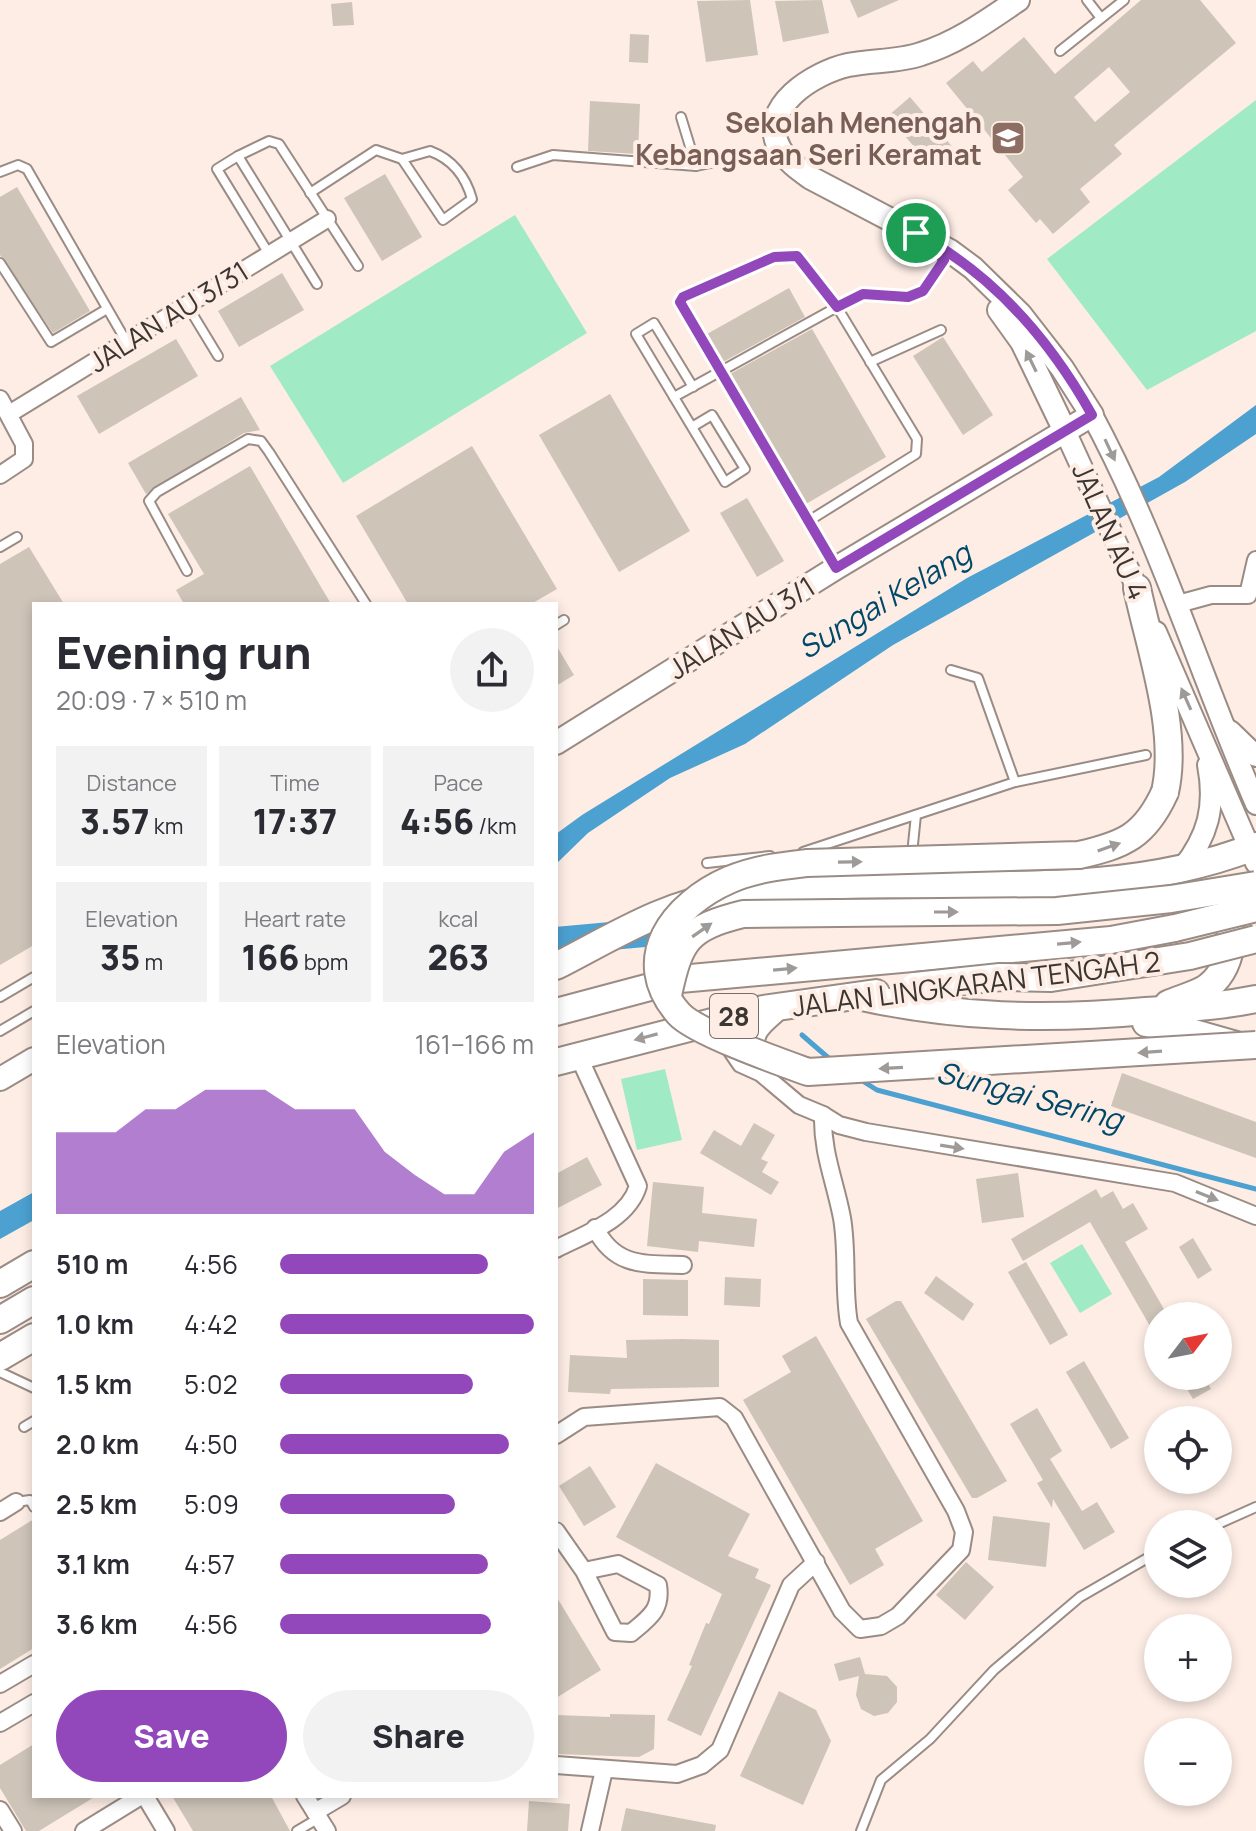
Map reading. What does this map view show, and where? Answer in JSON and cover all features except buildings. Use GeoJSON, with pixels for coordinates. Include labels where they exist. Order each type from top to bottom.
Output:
{"type":"FeatureCollection","features":[{"type":"Feature","properties":{"kind":"highway"},"geometry":{"type":"LineString","coordinates":[[1137,588],[1171,767],[1155,814],[1134,837],[1109,849],[1079,855],[807,863],[764,868],[732,878],[706,891],[676,918],[661,941],[656,964],[668,995],[681,1016],[772,1060],[808,1072],[1256,1045]]}},
{"type":"Feature","properties":{"kind":"highway"},"geometry":{"type":"LineString","coordinates":[[558,965],[655,916],[725,894],[777,888],[1044,886],[1151,876],[1254,852]]}},
{"type":"Feature","properties":{"kind":"highway"},"geometry":{"type":"LineString","coordinates":[[1150,1011],[1203,990],[1214,982],[1227,961],[1231,934],[1220,903],[1203,888],[1151,876]]}},
{"type":"Feature","properties":{"kind":"highway"},"geometry":{"type":"LineString","coordinates":[[668,995],[677,953],[698,930],[743,914],[1057,911],[1171,899],[1256,885]]}},
{"type":"Feature","properties":{"kind":"highway","name":"JALAN LINGKARAN TENGAH 2"},"geometry":{"type":"LineString","coordinates":[[558,1011],[680,979],[1111,940],[1256,908]]}},
{"type":"Feature","properties":{"kind":"highway","name":"JALAN LINGKARAN TENGAH 2"},"geometry":{"type":"LineString","coordinates":[[567,1059],[684,1027],[784,1007],[915,986],[1000,977],[1051,978],[1190,956],[1256,939]]}},
{"type":"Feature","properties":{"kind":"highway"},"geometry":{"type":"LineString","coordinates":[[858,996],[971,1015],[1092,1017],[1180,1029],[1236,1045],[1256,1057]]}},
{"type":"Feature","properties":{"kind":"highway"},"geometry":{"type":"LineString","coordinates":[[1092,1017],[1209,1009],[1256,999]]}},
{"type":"Feature","properties":{"kind":"highway"},"geometry":{"type":"LineString","coordinates":[[0,1284],[32,1265]]}},
{"type":"Feature","properties":{"kind":"highway"},"geometry":{"type":"LineString","coordinates":[[0,1320],[32,1301]]}},
{"type":"Feature","properties":{"kind":"highway"},"geometry":{"type":"LineString","coordinates":[[0,1357],[32,1338]]}},
{"type":"Feature","properties":{"kind":"main road"},"geometry":{"type":"LineString","coordinates":[[780,148],[776,138],[779,112],[787,100],[809,82],[846,66],[919,55],[946,45],[1018,0]]}},
{"type":"Feature","properties":{"kind":"main road","name":"JALAN AU 4"},"geometry":{"type":"LineString","coordinates":[[780,148],[811,178],[916,233],[1020,314],[1062,368],[1092,415]]}},
{"type":"Feature","properties":{"kind":"main road","name":"JALAN AU 4"},"geometry":{"type":"LineString","coordinates":[[947,256],[1005,316],[1022,342],[1065,431]]}},
{"type":"Feature","properties":{"kind":"main road","name":"JALAN AU 3/1"},"geometry":{"type":"LineString","coordinates":[[558,742],[836,568],[1092,415]]}},
{"type":"Feature","properties":{"kind":"main road"},"geometry":{"type":"LineString","coordinates":[[0,1079],[32,1060]]}},
{"type":"Feature","properties":{"kind":"street","name":"JALAN AU 3/31"},"geometry":{"type":"LineString","coordinates":[[4,407],[126,342],[327,219]]}},
{"type":"Feature","properties":{"kind":"street"},"geometry":{"type":"LineString","coordinates":[[0,475],[24,459],[24,444],[4,407]]}},
{"type":"Feature","properties":{"kind":"street","name":"JALAN AU 4"},"geometry":{"type":"LineString","coordinates":[[1092,415],[1178,604],[1219,720],[1256,804]]}},
{"type":"Feature","properties":{"kind":"street","name":"JALAN AU 4"},"geometry":{"type":"LineString","coordinates":[[1065,431],[1098,497],[1254,852]]}},
{"type":"Feature","properties":{"kind":"street"},"geometry":{"type":"LineString","coordinates":[[1178,604],[1211,595],[1252,595],[1256,560]]}},
{"type":"Feature","properties":{"kind":"street"},"geometry":{"type":"LineString","coordinates":[[1219,720],[1256,756]]}},
{"type":"Feature","properties":{"kind":"street"},"geometry":{"type":"LineString","coordinates":[[1182,869],[1197,850],[1209,823],[1210,776],[1204,741]]}},
{"type":"Feature","properties":{"kind":"street"},"geometry":{"type":"LineString","coordinates":[[761,1073],[754,1039],[784,1007]]}},
{"type":"Feature","properties":{"kind":"street"},"geometry":{"type":"LineString","coordinates":[[684,1027],[729,1044],[741,1064],[761,1073],[799,1105],[839,1125],[1175,1183],[1256,1216]]}},
{"type":"Feature","properties":{"kind":"street"},"geometry":{"type":"LineString","coordinates":[[558,1248],[595,1228],[634,1201],[638,1186],[567,1059]]}},
{"type":"Feature","properties":{"kind":"street"},"geometry":{"type":"LineString","coordinates":[[558,1434],[584,1417],[720,1407],[734,1418],[842,1611],[860,1629],[881,1626],[898,1616],[961,1550],[964,1532],[944,1489],[849,1323],[843,1293],[842,1221],[822,1146],[823,1115]]}},
{"type":"Feature","properties":{"kind":"street"},"geometry":{"type":"LineString","coordinates":[[595,1228],[604,1246],[624,1260],[683,1265]]}},
{"type":"Feature","properties":{"kind":"street"},"geometry":{"type":"LineString","coordinates":[[0,1512],[16,1502]]}},
{"type":"Feature","properties":{"kind":"street"},"geometry":{"type":"LineString","coordinates":[[558,1534],[584,1571],[615,1632],[631,1633],[655,1613],[661,1599],[658,1585],[618,1564],[584,1571]]}},
{"type":"Feature","properties":{"kind":"street"},"geometry":{"type":"LineString","coordinates":[[558,1765],[677,1774],[702,1765],[720,1750],[791,1585],[816,1562]]}},
{"type":"Feature","properties":{"kind":"street"},"geometry":{"type":"LineString","coordinates":[[0,1684],[32,1665]]}},
{"type":"Feature","properties":{"kind":"street"},"geometry":{"type":"LineString","coordinates":[[0,1723],[32,1704]]}},
{"type":"Feature","properties":{"kind":"street"},"geometry":{"type":"LineString","coordinates":[[590,1831],[604,1770]]}},
{"type":"Feature","properties":{"kind":"street"},"geometry":{"type":"LineString","coordinates":[[84,1831],[140,1798]]}},
{"type":"Feature","properties":{"kind":"street"},"geometry":{"type":"LineString","coordinates":[[144,1798],[166,1831]]}},
{"type":"Feature","properties":{"kind":"street"},"geometry":{"type":"LineString","coordinates":[[306,1798],[320,1820],[340,1798]]}},
{"type":"Feature","properties":{"kind":"street"},"geometry":{"type":"LineString","coordinates":[[0,1810],[13,1831]]}},
{"type":"Feature","properties":{"kind":"lane"},"geometry":{"type":"LineString","coordinates":[[1087,0],[1101,18]]}},
{"type":"Feature","properties":{"kind":"lane"},"geometry":{"type":"LineString","coordinates":[[1060,51],[1124,0]]}},
{"type":"Feature","properties":{"kind":"lane"},"geometry":{"type":"LineString","coordinates":[[681,117],[696,166]]}},
{"type":"Feature","properties":{"kind":"lane"},"geometry":{"type":"LineString","coordinates":[[269,254],[217,169],[269,141],[279,144],[358,266]]}},
{"type":"Feature","properties":{"kind":"lane"},"geometry":{"type":"LineString","coordinates":[[517,167],[553,155],[696,166],[780,148]]}},
{"type":"Feature","properties":{"kind":"lane"},"geometry":{"type":"LineString","coordinates":[[310,193],[376,150],[402,159],[430,151],[447,157],[469,186],[472,199],[443,220],[402,159]]}},
{"type":"Feature","properties":{"kind":"lane"},"geometry":{"type":"LineString","coordinates":[[238,156],[317,284]]}},
{"type":"Feature","properties":{"kind":"lane"},"geometry":{"type":"LineString","coordinates":[[0,172],[18,165],[27,169],[126,342]]}},
{"type":"Feature","properties":{"kind":"lane"},"geometry":{"type":"LineString","coordinates":[[807,522],[916,454],[917,439],[837,307],[797,256],[774,257],[683,297],[680,302],[807,522],[836,568]]}},
{"type":"Feature","properties":{"kind":"lane"},"geometry":{"type":"LineString","coordinates":[[674,397],[863,294],[908,297],[923,291],[947,256]]}},
{"type":"Feature","properties":{"kind":"lane"},"geometry":{"type":"LineString","coordinates":[[0,263],[51,342],[107,309]]}},
{"type":"Feature","properties":{"kind":"lane"},"geometry":{"type":"LineString","coordinates":[[187,305],[218,356]]}},
{"type":"Feature","properties":{"kind":"lane"},"geometry":{"type":"LineString","coordinates":[[692,427],[712,415],[745,469],[725,482],[636,334],[654,323],[693,387]]}},
{"type":"Feature","properties":{"kind":"lane"},"geometry":{"type":"LineString","coordinates":[[870,362],[941,330]]}},
{"type":"Feature","properties":{"kind":"lane"},"geometry":{"type":"LineString","coordinates":[[187,571],[149,501],[157,492],[248,439],[261,441],[365,602]]}},
{"type":"Feature","properties":{"kind":"lane"},"geometry":{"type":"LineString","coordinates":[[0,547],[17,537]]}},
{"type":"Feature","properties":{"kind":"lane"},"geometry":{"type":"LineString","coordinates":[[951,670],[978,678],[1015,782]]}},
{"type":"Feature","properties":{"kind":"lane"},"geometry":{"type":"LineString","coordinates":[[796,852],[1015,782],[1146,755]]}},
{"type":"Feature","properties":{"kind":"lane"},"geometry":{"type":"LineString","coordinates":[[909,886],[916,815]]}},
{"type":"Feature","properties":{"kind":"lane"},"geometry":{"type":"LineString","coordinates":[[707,863],[781,854]]}},
{"type":"Feature","properties":{"kind":"lane"},"geometry":{"type":"LineString","coordinates":[[0,997],[32,978]]}},
{"type":"Feature","properties":{"kind":"lane"},"geometry":{"type":"LineString","coordinates":[[0,1031],[32,1012]]}},
{"type":"Feature","properties":{"kind":"lane"},"geometry":{"type":"LineString","coordinates":[[0,1372],[32,1387]]}},
{"type":"Feature","properties":{"kind":"lane"},"geometry":{"type":"LineString","coordinates":[[24,1427],[32,1422]]}},
{"type":"Feature","properties":{"kind":"lane"},"geometry":{"type":"LineString","coordinates":[[16,1502],[30,1500],[32,1504]]}},
{"type":"Feature","properties":{"kind":"lane"},"geometry":{"type":"LineString","coordinates":[[1232,1518],[1256,1507]]}},
{"type":"Feature","properties":{"kind":"lane"},"geometry":{"type":"LineString","coordinates":[[861,1831],[881,1780],[930,1739],[994,1670],[1080,1597],[1144,1560]]}},
{"type":"Feature","properties":{"kind":"lane"},"geometry":{"type":"LineString","coordinates":[[297,1831],[320,1820]]}},
{"type":"Feature","properties":{"kind":"green space"},"geometry":{"type":"Polygon","coordinates":[[[1256,100],[1256,331],[1147,390],[1047,259],[1256,100]]]}},
{"type":"Feature","properties":{"kind":"green space"},"geometry":{"type":"Polygon","coordinates":[[[515,215],[587,333],[343,483],[270,366],[515,215]]]}},
{"type":"Feature","properties":{"kind":"green space"},"geometry":{"type":"Polygon","coordinates":[[[665,1069],[682,1140],[637,1150],[621,1079],[665,1069]]]}},
{"type":"Feature","properties":{"kind":"green space"},"geometry":{"type":"Polygon","coordinates":[[[1082,1244],[1112,1294],[1080,1313],[1050,1263],[1082,1244]]]}},
{"type":"Feature","properties":{"kind":"water"},"geometry":{"type":"Polygon","coordinates":[[[1256,405],[1256,434],[1185,482],[893,645],[745,744],[670,778],[588,833],[558,862],[558,833],[582,815],[967,578],[1159,477],[1256,405]]]}},
{"type":"Feature","properties":{"kind":"water"},"geometry":{"type":"Polygon","coordinates":[[[32,1193],[32,1221],[0,1239],[0,1211],[32,1193]]]}},
{"type":"Feature","properties":{"kind":"waterway","name":"Sungai Sering"},"geometry":{"type":"LineString","coordinates":[[558,941],[677,930],[689,936]]}},
{"type":"Feature","properties":{"kind":"waterway","name":"Sungai Sering"},"geometry":{"type":"LineString","coordinates":[[802,1035],[832,1061]]}},
{"type":"Feature","properties":{"kind":"waterway","name":"Sungai Sering"},"geometry":{"type":"LineString","coordinates":[[861,1080],[877,1090],[1256,1189]]}},
{"type":"Feature","properties":{"kind":"place","name":"Sekolah Menengah Kebangsaan Seri Keramat"},"geometry":{"type":"Point","coordinates":[1008,138]}},
{"type":"Feature","properties":{"kind":"route"},"geometry":{"type":"LineString","coordinates":[[916,233],[950,251],[973,268],[1020,314],[1062,368],[1092,415],[836,568],[680,302],[683,297],[774,257],[797,256],[837,307],[863,294],[908,297],[923,291],[944,260],[916,233]]}},
{"type":"Feature","properties":{"kind":"water label","name":"Sungai Kelang"},"geometry":{"type":"Point","coordinates":[884,600]}}]}
